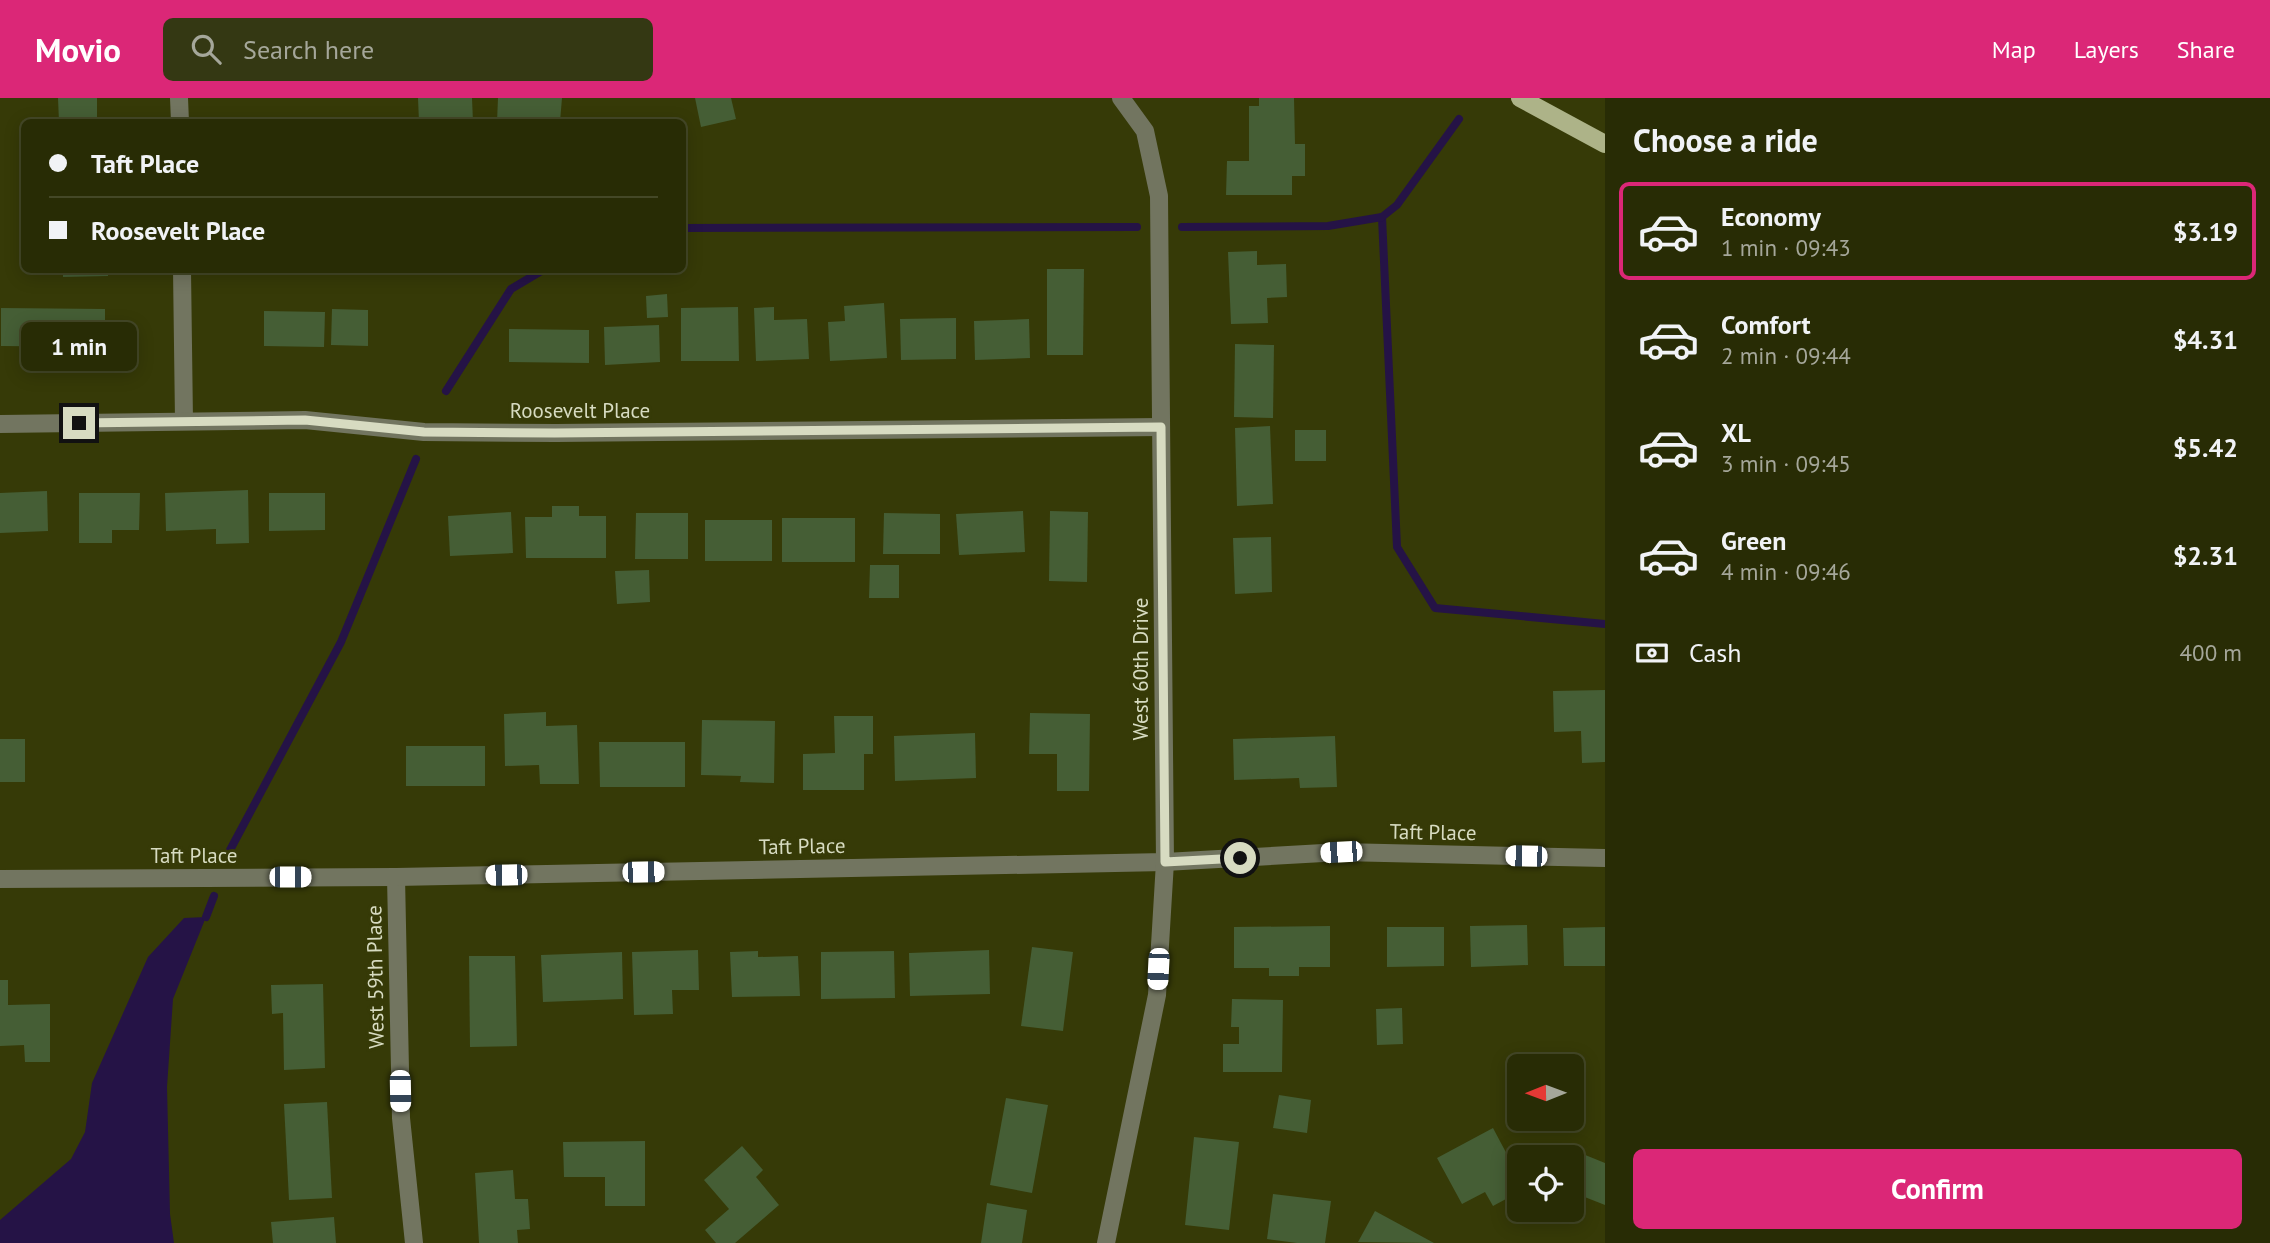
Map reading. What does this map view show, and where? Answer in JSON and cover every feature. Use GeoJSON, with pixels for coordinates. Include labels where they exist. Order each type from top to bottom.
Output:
{"type":"FeatureCollection","features":[{"type":"Feature","properties":{"kind":"main road"},"geometry":{"type":"LineString","coordinates":[[1529,100],[1605,144]]}},
{"type":"Feature","properties":{"kind":"street"},"geometry":{"type":"LineString","coordinates":[[179,98],[180,119]]}},
{"type":"Feature","properties":{"kind":"street","name":"West 60th Drive"},"geometry":{"type":"LineString","coordinates":[[1106,1243],[1157,995],[1165,862],[1159,196],[1145,131],[1121,98]]}},
{"type":"Feature","properties":{"kind":"street"},"geometry":{"type":"LineString","coordinates":[[182,273],[184,421]]}},
{"type":"Feature","properties":{"kind":"street","name":"Roosevelt Place"},"geometry":{"type":"LineString","coordinates":[[0,424],[305,420],[424,432],[555,433],[1161,427]]}},
{"type":"Feature","properties":{"kind":"street","name":"Taft Place"},"geometry":{"type":"LineString","coordinates":[[0,879],[396,877],[1165,862],[1341,852],[1605,858]]}},
{"type":"Feature","properties":{"kind":"street","name":"West 59th Place"},"geometry":{"type":"LineString","coordinates":[[396,877],[401,1118],[414,1243]]}},
{"type":"Feature","properties":{"kind":"shaded area"},"geometry":{"type":"Polygon","coordinates":[[[206,917],[173,999],[167,1087],[170,1214],[174,1243],[0,1243],[0,1220],[71,1159],[85,1132],[92,1083],[148,957],[184,918],[206,917]]]}},
{"type":"Feature","properties":{"kind":"building"},"geometry":{"type":"Polygon","coordinates":[[[58,98],[97,98],[97,119],[59,119],[58,98]]]}},
{"type":"Feature","properties":{"kind":"building"},"geometry":{"type":"Polygon","coordinates":[[[418,98],[472,98],[473,119],[419,119],[418,98]]]}},
{"type":"Feature","properties":{"kind":"building"},"geometry":{"type":"Polygon","coordinates":[[[498,98],[562,98],[560,119],[497,119],[498,98]]]}},
{"type":"Feature","properties":{"kind":"building"},"geometry":{"type":"Polygon","coordinates":[[[695,98],[731,98],[736,119],[701,127],[695,98]]]}},
{"type":"Feature","properties":{"kind":"building"},"geometry":{"type":"Polygon","coordinates":[[[1259,98],[1294,98],[1295,144],[1305,144],[1305,176],[1292,176],[1292,195],[1226,195],[1227,161],[1249,161],[1249,106],[1259,106],[1259,98]]]}},
{"type":"Feature","properties":{"kind":"building"},"geometry":{"type":"Polygon","coordinates":[[[1257,251],[1257,265],[1286,264],[1287,297],[1267,298],[1268,323],[1231,324],[1228,252],[1257,251]]]}},
{"type":"Feature","properties":{"kind":"building"},"geometry":{"type":"Polygon","coordinates":[[[1047,269],[1084,269],[1083,355],[1047,355],[1047,269]]]}},
{"type":"Feature","properties":{"kind":"building"},"geometry":{"type":"Polygon","coordinates":[[[63,273],[108,273],[108,276],[63,277],[63,273]]]}},
{"type":"Feature","properties":{"kind":"building"},"geometry":{"type":"Polygon","coordinates":[[[667,294],[668,317],[647,318],[646,296],[667,294]]]}},
{"type":"Feature","properties":{"kind":"building"},"geometry":{"type":"Polygon","coordinates":[[[884,303],[887,358],[830,361],[828,322],[845,321],[844,306],[884,303]]]}},
{"type":"Feature","properties":{"kind":"building"},"geometry":{"type":"Polygon","coordinates":[[[738,307],[739,361],[681,361],[681,308],[738,307]]]}},
{"type":"Feature","properties":{"kind":"building"},"geometry":{"type":"Polygon","coordinates":[[[774,307],[774,320],[807,319],[809,359],[756,361],[754,308],[774,307]]]}},
{"type":"Feature","properties":{"kind":"building"},"geometry":{"type":"Polygon","coordinates":[[[1,308],[105,309],[105,347],[1,346],[1,308]]]}},
{"type":"Feature","properties":{"kind":"building"},"geometry":{"type":"Polygon","coordinates":[[[332,309],[368,310],[368,346],[331,345],[332,309]]]}},
{"type":"Feature","properties":{"kind":"building"},"geometry":{"type":"Polygon","coordinates":[[[264,311],[325,312],[324,347],[264,346],[264,311]]]}},
{"type":"Feature","properties":{"kind":"building"},"geometry":{"type":"Polygon","coordinates":[[[956,318],[956,359],[901,360],[900,319],[956,318]]]}},
{"type":"Feature","properties":{"kind":"building"},"geometry":{"type":"Polygon","coordinates":[[[1029,319],[1030,358],[975,360],[974,321],[1029,319]]]}},
{"type":"Feature","properties":{"kind":"building"},"geometry":{"type":"Polygon","coordinates":[[[659,325],[660,362],[605,365],[604,327],[659,325]]]}},
{"type":"Feature","properties":{"kind":"building"},"geometry":{"type":"Polygon","coordinates":[[[509,329],[589,330],[589,363],[509,362],[509,329]]]}},
{"type":"Feature","properties":{"kind":"building"},"geometry":{"type":"Polygon","coordinates":[[[1235,344],[1274,345],[1273,418],[1234,417],[1235,344]]]}},
{"type":"Feature","properties":{"kind":"building"},"geometry":{"type":"Polygon","coordinates":[[[1270,426],[1273,504],[1237,506],[1235,428],[1270,426]]]}},
{"type":"Feature","properties":{"kind":"building"},"geometry":{"type":"Polygon","coordinates":[[[1295,430],[1326,430],[1326,461],[1295,461],[1295,430]]]}},
{"type":"Feature","properties":{"kind":"building"},"geometry":{"type":"Polygon","coordinates":[[[248,490],[249,543],[216,544],[216,529],[166,531],[165,493],[248,490]]]}},
{"type":"Feature","properties":{"kind":"building"},"geometry":{"type":"Polygon","coordinates":[[[47,491],[48,531],[0,533],[0,493],[47,491]]]}},
{"type":"Feature","properties":{"kind":"building"},"geometry":{"type":"Polygon","coordinates":[[[79,493],[140,493],[139,530],[112,530],[112,543],[79,543],[79,493]]]}},
{"type":"Feature","properties":{"kind":"building"},"geometry":{"type":"Polygon","coordinates":[[[269,493],[325,493],[325,530],[269,531],[269,493]]]}},
{"type":"Feature","properties":{"kind":"building"},"geometry":{"type":"Polygon","coordinates":[[[552,506],[579,506],[579,516],[606,516],[606,558],[526,558],[525,517],[552,517],[552,506]]]}},
{"type":"Feature","properties":{"kind":"building"},"geometry":{"type":"Polygon","coordinates":[[[1023,511],[1025,552],[959,555],[956,514],[1023,511]]]}},
{"type":"Feature","properties":{"kind":"building"},"geometry":{"type":"Polygon","coordinates":[[[1050,511],[1088,512],[1087,582],[1049,581],[1050,511]]]}},
{"type":"Feature","properties":{"kind":"building"},"geometry":{"type":"Polygon","coordinates":[[[511,512],[513,553],[450,556],[448,516],[511,512]]]}},
{"type":"Feature","properties":{"kind":"building"},"geometry":{"type":"Polygon","coordinates":[[[636,513],[688,513],[688,559],[635,559],[636,513]]]}},
{"type":"Feature","properties":{"kind":"building"},"geometry":{"type":"Polygon","coordinates":[[[884,513],[940,514],[940,554],[883,554],[884,513]]]}},
{"type":"Feature","properties":{"kind":"building"},"geometry":{"type":"Polygon","coordinates":[[[782,518],[855,518],[855,562],[782,562],[782,518]]]}},
{"type":"Feature","properties":{"kind":"building"},"geometry":{"type":"Polygon","coordinates":[[[705,520],[772,520],[772,561],[705,561],[705,520]]]}},
{"type":"Feature","properties":{"kind":"building"},"geometry":{"type":"Polygon","coordinates":[[[1271,537],[1272,592],[1235,594],[1233,538],[1271,537]]]}},
{"type":"Feature","properties":{"kind":"building"},"geometry":{"type":"Polygon","coordinates":[[[870,565],[899,565],[899,598],[869,598],[870,565]]]}},
{"type":"Feature","properties":{"kind":"building"},"geometry":{"type":"Polygon","coordinates":[[[649,570],[650,602],[617,604],[615,571],[649,570]]]}},
{"type":"Feature","properties":{"kind":"building"},"geometry":{"type":"Polygon","coordinates":[[[1605,690],[1605,762],[1582,763],[1581,731],[1554,732],[1553,691],[1605,690]]]}},
{"type":"Feature","properties":{"kind":"building"},"geometry":{"type":"Polygon","coordinates":[[[546,712],[546,726],[577,725],[579,784],[540,784],[539,765],[505,766],[504,714],[546,712]]]}},
{"type":"Feature","properties":{"kind":"building"},"geometry":{"type":"Polygon","coordinates":[[[1030,713],[1090,714],[1089,791],[1057,791],[1057,754],[1029,754],[1030,713]]]}},
{"type":"Feature","properties":{"kind":"building"},"geometry":{"type":"Polygon","coordinates":[[[834,716],[873,716],[873,754],[864,754],[864,790],[803,790],[803,754],[835,753],[834,716]]]}},
{"type":"Feature","properties":{"kind":"building"},"geometry":{"type":"Polygon","coordinates":[[[702,720],[775,721],[774,783],[740,782],[741,776],[701,775],[702,720]]]}},
{"type":"Feature","properties":{"kind":"building"},"geometry":{"type":"Polygon","coordinates":[[[975,733],[976,778],[895,781],[894,736],[975,733]]]}},
{"type":"Feature","properties":{"kind":"building"},"geometry":{"type":"Polygon","coordinates":[[[1335,736],[1337,787],[1300,788],[1299,778],[1234,780],[1233,739],[1335,736]]]}},
{"type":"Feature","properties":{"kind":"building"},"geometry":{"type":"Polygon","coordinates":[[[0,739],[25,739],[25,782],[0,782],[0,739]]]}},
{"type":"Feature","properties":{"kind":"building"},"geometry":{"type":"Polygon","coordinates":[[[599,742],[685,742],[685,787],[600,787],[599,742]]]}},
{"type":"Feature","properties":{"kind":"building"},"geometry":{"type":"Polygon","coordinates":[[[406,746],[485,746],[485,786],[406,786],[406,746]]]}},
{"type":"Feature","properties":{"kind":"building"},"geometry":{"type":"Polygon","coordinates":[[[1527,925],[1528,965],[1471,967],[1470,926],[1527,925]]]}},
{"type":"Feature","properties":{"kind":"building"},"geometry":{"type":"Polygon","coordinates":[[[1330,926],[1330,967],[1299,967],[1299,976],[1269,976],[1269,968],[1234,968],[1234,927],[1330,926]]]}},
{"type":"Feature","properties":{"kind":"building"},"geometry":{"type":"Polygon","coordinates":[[[1387,927],[1444,927],[1444,966],[1387,967],[1387,927]]]}},
{"type":"Feature","properties":{"kind":"building"},"geometry":{"type":"Polygon","coordinates":[[[1605,927],[1605,966],[1564,966],[1563,928],[1605,927]]]}},
{"type":"Feature","properties":{"kind":"building"},"geometry":{"type":"Polygon","coordinates":[[[1032,947],[1073,952],[1063,1031],[1021,1026],[1032,947]]]}},
{"type":"Feature","properties":{"kind":"building"},"geometry":{"type":"Polygon","coordinates":[[[698,950],[699,990],[672,990],[673,1014],[634,1015],[632,952],[698,950]]]}},
{"type":"Feature","properties":{"kind":"building"},"geometry":{"type":"Polygon","coordinates":[[[989,950],[990,994],[910,996],[909,953],[989,950]]]}},
{"type":"Feature","properties":{"kind":"building"},"geometry":{"type":"Polygon","coordinates":[[[758,951],[758,957],[798,956],[800,996],[732,997],[730,952],[758,951]]]}},
{"type":"Feature","properties":{"kind":"building"},"geometry":{"type":"Polygon","coordinates":[[[894,951],[895,998],[821,999],[821,952],[894,951]]]}},
{"type":"Feature","properties":{"kind":"building"},"geometry":{"type":"Polygon","coordinates":[[[622,952],[623,999],[543,1002],[541,955],[622,952]]]}},
{"type":"Feature","properties":{"kind":"building"},"geometry":{"type":"Polygon","coordinates":[[[469,956],[515,956],[517,1046],[470,1047],[469,956]]]}},
{"type":"Feature","properties":{"kind":"building"},"geometry":{"type":"Polygon","coordinates":[[[0,980],[8,980],[8,1005],[50,1004],[50,1062],[25,1062],[24,1045],[0,1046],[0,980]]]}},
{"type":"Feature","properties":{"kind":"building"},"geometry":{"type":"Polygon","coordinates":[[[323,984],[325,1068],[284,1070],[283,1013],[272,1014],[271,985],[323,984]]]}},
{"type":"Feature","properties":{"kind":"building"},"geometry":{"type":"Polygon","coordinates":[[[1232,999],[1283,1000],[1282,1072],[1223,1072],[1223,1044],[1239,1044],[1239,1027],[1231,1027],[1232,999]]]}},
{"type":"Feature","properties":{"kind":"building"},"geometry":{"type":"Polygon","coordinates":[[[1402,1008],[1403,1044],[1377,1045],[1376,1009],[1402,1008]]]}},
{"type":"Feature","properties":{"kind":"building"},"geometry":{"type":"Polygon","coordinates":[[[1279,1095],[1311,1100],[1307,1133],[1273,1128],[1279,1095]]]}},
{"type":"Feature","properties":{"kind":"building"},"geometry":{"type":"Polygon","coordinates":[[[1006,1098],[1048,1105],[1032,1193],[990,1185],[1006,1098]]]}},
{"type":"Feature","properties":{"kind":"building"},"geometry":{"type":"Polygon","coordinates":[[[327,1102],[332,1198],[289,1200],[284,1104],[327,1102]]]}},
{"type":"Feature","properties":{"kind":"building"},"geometry":{"type":"Polygon","coordinates":[[[1493,1128],[1507,1154],[1507,1198],[1493,1206],[1485,1192],[1462,1204],[1437,1158],[1493,1128]]]}},
{"type":"Feature","properties":{"kind":"building"},"geometry":{"type":"Polygon","coordinates":[[[1194,1137],[1239,1142],[1229,1230],[1185,1225],[1194,1137]]]}},
{"type":"Feature","properties":{"kind":"building"},"geometry":{"type":"Polygon","coordinates":[[[645,1141],[645,1206],[605,1206],[605,1177],[564,1177],[563,1142],[645,1141]]]}},
{"type":"Feature","properties":{"kind":"building"},"geometry":{"type":"Polygon","coordinates":[[[742,1146],[763,1170],[756,1177],[779,1205],[735,1243],[716,1243],[705,1230],[729,1209],[704,1180],[742,1146]]]}},
{"type":"Feature","properties":{"kind":"building"},"geometry":{"type":"Polygon","coordinates":[[[1584,1154],[1605,1163],[1605,1205],[1584,1197],[1584,1154]]]}},
{"type":"Feature","properties":{"kind":"building"},"geometry":{"type":"Polygon","coordinates":[[[513,1170],[515,1199],[528,1199],[530,1229],[517,1230],[518,1243],[479,1243],[475,1173],[513,1170]]]}},
{"type":"Feature","properties":{"kind":"building"},"geometry":{"type":"Polygon","coordinates":[[[1273,1194],[1331,1201],[1325,1243],[1267,1239],[1273,1194]]]}},
{"type":"Feature","properties":{"kind":"building"},"geometry":{"type":"Polygon","coordinates":[[[987,1203],[1027,1210],[1022,1243],[981,1243],[987,1203]]]}},
{"type":"Feature","properties":{"kind":"building"},"geometry":{"type":"Polygon","coordinates":[[[1375,1211],[1434,1243],[1358,1242],[1375,1211]]]}},
{"type":"Feature","properties":{"kind":"building"},"geometry":{"type":"Polygon","coordinates":[[[334,1217],[336,1243],[273,1243],[271,1222],[334,1217]]]}},
{"type":"Feature","properties":{"kind":"waterway"},"geometry":{"type":"LineString","coordinates":[[1182,227],[1328,226],[1382,217],[1397,205],[1459,119]]}},
{"type":"Feature","properties":{"kind":"waterway"},"geometry":{"type":"LineString","coordinates":[[1382,217],[1397,547],[1435,608],[1605,624]]}},
{"type":"Feature","properties":{"kind":"waterway"},"geometry":{"type":"LineString","coordinates":[[686,228],[1137,227]]}},
{"type":"Feature","properties":{"kind":"waterway"},"geometry":{"type":"LineString","coordinates":[[446,391],[511,289],[538,273]]}},
{"type":"Feature","properties":{"kind":"waterway"},"geometry":{"type":"LineString","coordinates":[[229,852],[341,642],[416,459]]}},
{"type":"Feature","properties":{"kind":"waterway"},"geometry":{"type":"LineString","coordinates":[[206,917],[214,896]]}},
{"type":"Feature","properties":{"kind":"route"},"geometry":{"type":"LineString","coordinates":[[79,423],[305,420],[424,432],[555,433],[1161,427],[1165,862],[1240,858]]}}]}
